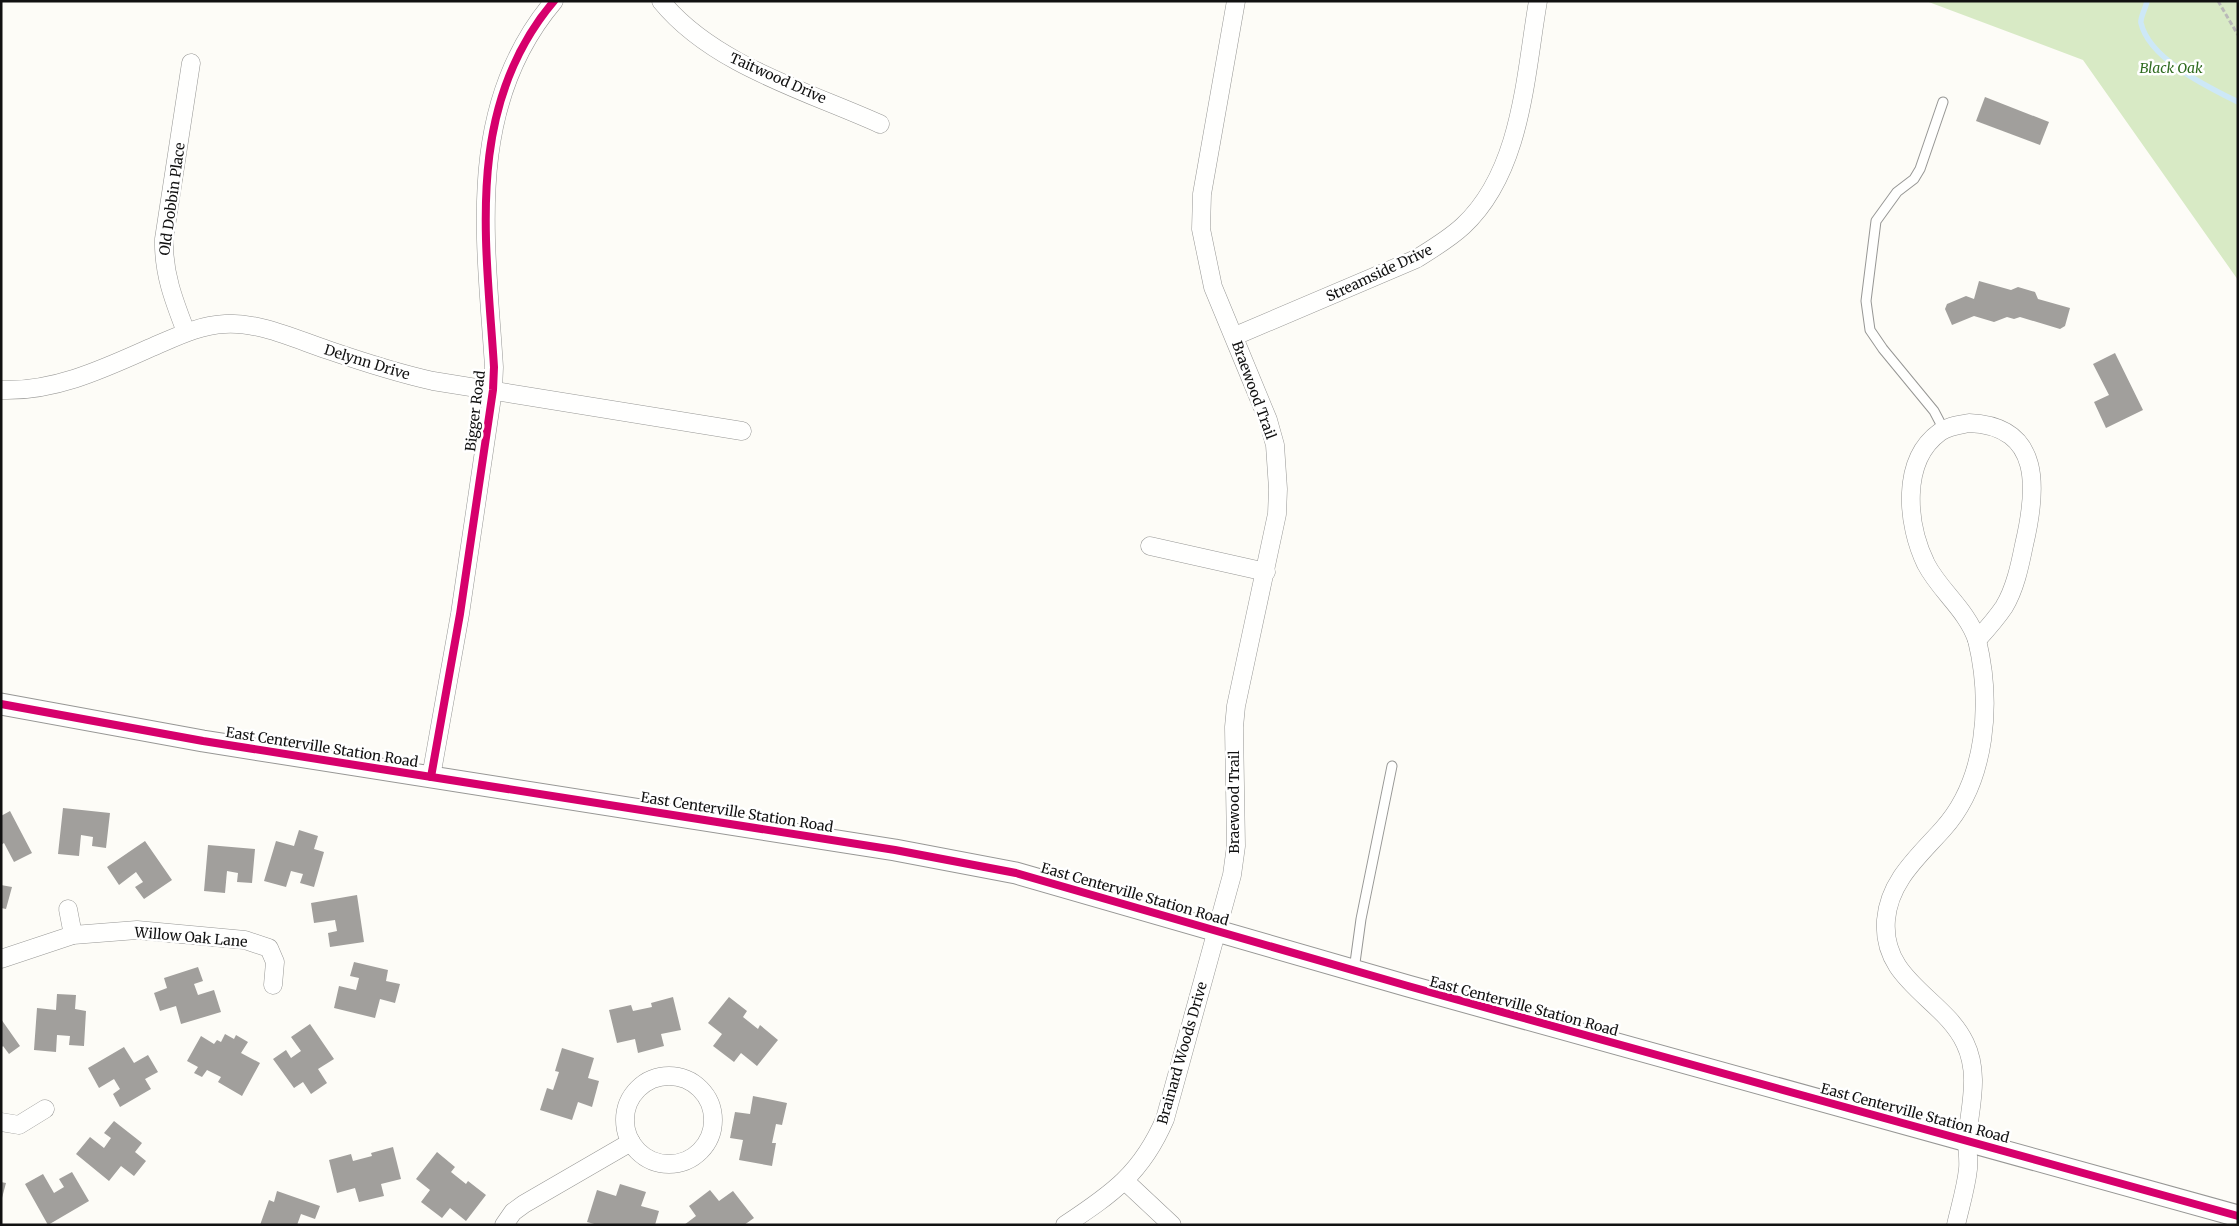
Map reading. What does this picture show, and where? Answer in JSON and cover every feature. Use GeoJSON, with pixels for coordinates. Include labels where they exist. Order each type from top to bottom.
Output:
{"type":"FeatureCollection","features":[{"type":"Feature","properties":{"kind":"street","name":"Bigger Road"},"geometry":{"type":"LineString","coordinates":[[431,777],[460,614],[492,390],[494,367],[485,222],[490,141],[510,70],[538,20],[554,1]]}},
{"type":"Feature","properties":{"kind":"street","name":"Taitwood Drive"},"geometry":{"type":"LineString","coordinates":[[661,1],[706,42],[728,57],[776,81],[880,124]]}},
{"type":"Feature","properties":{"kind":"street","name":"Braewood Trail"},"geometry":{"type":"LineString","coordinates":[[1217,931],[1232,875],[1236,846],[1234,727],[1236,706],[1266,572],[1277,514],[1278,489],[1275,445],[1268,420],[1214,287],[1201,229],[1202,194],[1236,1]]}},
{"type":"Feature","properties":{"kind":"street","name":"Streamside Drive"},"geometry":{"type":"LineString","coordinates":[[1235,336],[1416,259],[1442,243],[1463,226],[1480,207],[1506,160],[1515,135],[1538,1]]}},
{"type":"Feature","properties":{"kind":"street","name":"Old Dobbin Place"},"geometry":{"type":"LineString","coordinates":[[186,332],[168,284],[163,260],[164,239],[191,62]]}},
{"type":"Feature","properties":{"kind":"street","name":"Delynn Drive"},"geometry":{"type":"LineString","coordinates":[[1,390],[38,387],[69,381],[98,372],[186,332],[225,324],[245,324],[275,331],[394,372],[433,381],[742,431]]}},
{"type":"Feature","properties":{"kind":"street"},"geometry":{"type":"LineString","coordinates":[[1956,1225],[1968,1170],[1967,1141],[1974,1078],[1972,1061],[1966,1043],[1957,1028],[1922,996],[1895,962],[1889,945],[1886,921],[1890,902],[1902,876],[1959,809],[1971,785],[1980,759],[1985,711],[1977,640],[1961,610],[1926,563],[1911,514],[1911,494],[1921,454],[1929,442],[1944,430],[1969,423],[1985,424],[2000,428],[2014,437],[2023,448],[2029,461],[2032,484],[2032,507],[2019,569],[2005,605],[1993,623],[1977,640]]}},
{"type":"Feature","properties":{"kind":"street"},"geometry":{"type":"LineString","coordinates":[[1150,546],[1266,572]]}},
{"type":"Feature","properties":{"kind":"street","name":"East Centerville Station Road"},"geometry":{"type":"LineString","coordinates":[[1,704],[203,741],[895,850],[1016,873],[1354,970],[2238,1216]]}},
{"type":"Feature","properties":{"kind":"street"},"geometry":{"type":"LineString","coordinates":[[68,909],[73,935]]}},
{"type":"Feature","properties":{"kind":"street","name":"Willow Oak Lane"},"geometry":{"type":"LineString","coordinates":[[1,959],[73,935],[137,930],[245,940],[269,948],[275,962],[273,985]]}},
{"type":"Feature","properties":{"kind":"street","name":"Brainard Woods Drive"},"geometry":{"type":"LineString","coordinates":[[1064,1225],[1109,1196],[1125,1181],[1146,1156],[1165,1119],[1217,931]]}},
{"type":"Feature","properties":{"kind":"street"},"geometry":{"type":"LineString","coordinates":[[676,1076],[694,1083],[704,1092],[711,1105],[714,1119],[712,1134],[705,1147],[695,1157],[682,1163],[667,1164],[652,1161],[640,1153],[631,1142],[626,1130],[625,1117],[628,1104],[634,1092],[644,1084],[656,1078],[676,1076]]}},
{"type":"Feature","properties":{"kind":"street"},"geometry":{"type":"LineString","coordinates":[[1,1122],[19,1124],[45,1110]]}},
{"type":"Feature","properties":{"kind":"street"},"geometry":{"type":"LineString","coordinates":[[504,1225],[513,1212],[524,1204],[631,1142]]}},
{"type":"Feature","properties":{"kind":"street"},"geometry":{"type":"LineString","coordinates":[[1125,1181],[1172,1225]]}},
{"type":"Feature","properties":{"kind":"lane"},"geometry":{"type":"LineString","coordinates":[[1943,102],[1920,169],[1914,179],[1898,192],[1876,221],[1866,301],[1870,330],[1883,349],[1934,411],[1944,430]]}},
{"type":"Feature","properties":{"kind":"lane"},"geometry":{"type":"LineString","coordinates":[[1354,970],[1362,910],[1392,766]]}},
{"type":"Feature","properties":{"kind":"path"},"geometry":{"type":"LineString","coordinates":[[2218,1],[2238,35]]}},
{"type":"Feature","properties":{"kind":"green space","name":"Black Oak"},"geometry":{"type":"Polygon","coordinates":[[[1926,1],[2238,1],[2238,280],[2083,60],[1926,1]]]}},
{"type":"Feature","properties":{"kind":"building"},"geometry":{"type":"Polygon","coordinates":[[[1985,97],[2049,122],[2040,145],[1976,121],[1985,97]]]}},
{"type":"Feature","properties":{"kind":"building"},"geometry":{"type":"Polygon","coordinates":[[[1979,281],[2011,290],[2018,287],[2035,292],[2038,299],[2070,308],[2065,326],[2060,329],[2020,317],[2014,319],[2007,317],[1994,322],[1974,316],[1952,325],[1945,309],[1947,304],[1966,296],[1974,299],[1979,281]]]}},
{"type":"Feature","properties":{"kind":"building"},"geometry":{"type":"Polygon","coordinates":[[[2115,353],[2143,410],[2106,428],[2094,402],[2109,395],[2093,364],[2115,353]]]}},
{"type":"Feature","properties":{"kind":"building"},"geometry":{"type":"Polygon","coordinates":[[[63,808],[110,813],[106,848],[92,846],[93,837],[81,835],[79,856],[58,854],[63,808]]]}},
{"type":"Feature","properties":{"kind":"building"},"geometry":{"type":"Polygon","coordinates":[[[10,811],[32,853],[14,862],[4,843],[1,845],[1,816],[10,811]]]}},
{"type":"Feature","properties":{"kind":"building"},"geometry":{"type":"Polygon","coordinates":[[[299,830],[318,836],[314,849],[324,852],[314,887],[300,883],[303,874],[291,871],[286,887],[264,881],[276,841],[294,846],[299,830]]]}},
{"type":"Feature","properties":{"kind":"building"},"geometry":{"type":"Polygon","coordinates":[[[145,841],[172,880],[144,899],[135,887],[143,882],[136,872],[119,885],[107,867],[145,841]]]}},
{"type":"Feature","properties":{"kind":"building"},"geometry":{"type":"Polygon","coordinates":[[[208,845],[255,849],[252,883],[237,882],[238,873],[227,871],[225,893],[204,891],[208,845]]]}},
{"type":"Feature","properties":{"kind":"building"},"geometry":{"type":"Polygon","coordinates":[[[1,885],[12,887],[6,909],[1,908],[1,885]]]}},
{"type":"Feature","properties":{"kind":"building"},"geometry":{"type":"Polygon","coordinates":[[[357,895],[364,942],[330,947],[328,933],[337,931],[335,920],[314,923],[311,903],[357,895]]]}},
{"type":"Feature","properties":{"kind":"building"},"geometry":{"type":"Polygon","coordinates":[[[354,962],[388,970],[386,981],[400,984],[395,1003],[380,999],[375,1018],[334,1008],[339,986],[356,990],[359,978],[350,976],[354,962]]]}},
{"type":"Feature","properties":{"kind":"building"},"geometry":{"type":"Polygon","coordinates":[[[198,967],[203,981],[194,984],[198,995],[214,990],[221,1012],[181,1024],[176,1006],[160,1011],[154,993],[167,988],[164,978],[198,967]]]}},
{"type":"Feature","properties":{"kind":"building"},"geometry":{"type":"Polygon","coordinates":[[[57,994],[76,995],[75,1009],[86,1011],[84,1046],[69,1045],[70,1036],[57,1035],[56,1052],[34,1050],[37,1008],[56,1010],[57,994]]]}},
{"type":"Feature","properties":{"kind":"building"},"geometry":{"type":"Polygon","coordinates":[[[673,997],[681,1030],[661,1034],[664,1046],[638,1053],[635,1039],[617,1043],[609,1010],[631,1005],[633,1011],[652,1007],[651,1003],[673,997]]]}},
{"type":"Feature","properties":{"kind":"building"},"geometry":{"type":"Polygon","coordinates":[[[729,997],[747,1011],[743,1017],[758,1029],[760,1025],[778,1040],[757,1066],[741,1053],[734,1062],[713,1046],[722,1034],[708,1023],[729,997]]]}},
{"type":"Feature","properties":{"kind":"building"},"geometry":{"type":"Polygon","coordinates":[[[1,1019],[20,1046],[9,1054],[3,1046],[1,1048],[1,1019]]]}},
{"type":"Feature","properties":{"kind":"building"},"geometry":{"type":"Polygon","coordinates":[[[310,1024],[334,1059],[318,1069],[327,1083],[311,1094],[303,1082],[294,1088],[273,1059],[286,1050],[291,1058],[301,1051],[291,1037],[310,1024]]]}},
{"type":"Feature","properties":{"kind":"building"},"geometry":{"type":"Polygon","coordinates":[[[225,1034],[234,1039],[236,1035],[248,1042],[241,1053],[260,1063],[242,1096],[218,1082],[221,1077],[207,1070],[202,1077],[194,1073],[198,1067],[187,1061],[201,1036],[214,1044],[217,1040],[221,1042],[225,1034]]]}},
{"type":"Feature","properties":{"kind":"building"},"geometry":{"type":"Polygon","coordinates":[[[124,1047],[134,1063],[148,1055],[158,1072],[145,1079],[151,1089],[120,1107],[113,1094],[120,1089],[114,1079],[99,1088],[88,1068],[124,1047]]]}},
{"type":"Feature","properties":{"kind":"building"},"geometry":{"type":"Polygon","coordinates":[[[562,1048],[594,1058],[588,1078],[599,1081],[592,1107],[578,1102],[572,1120],[540,1110],[547,1088],[553,1090],[559,1072],[555,1071],[562,1048]]]}},
{"type":"Feature","properties":{"kind":"building"},"geometry":{"type":"Polygon","coordinates":[[[753,1096],[787,1103],[782,1125],[776,1124],[772,1143],[776,1143],[772,1166],[739,1160],[743,1140],[730,1138],[735,1112],[750,1114],[753,1096]]]}},
{"type":"Feature","properties":{"kind":"building"},"geometry":{"type":"Polygon","coordinates":[[[114,1121],[142,1143],[135,1152],[146,1161],[134,1176],[121,1166],[109,1181],[76,1154],[90,1137],[104,1148],[111,1138],[104,1133],[114,1121]]]}},
{"type":"Feature","properties":{"kind":"building"},"geometry":{"type":"Polygon","coordinates":[[[393,1147],[401,1179],[381,1184],[384,1196],[359,1202],[355,1188],[337,1193],[329,1160],[351,1154],[353,1161],[372,1156],[371,1153],[393,1147]]]}},
{"type":"Feature","properties":{"kind":"building"},"geometry":{"type":"Polygon","coordinates":[[[437,1152],[455,1167],[451,1172],[466,1184],[468,1181],[486,1195],[466,1221],[450,1208],[442,1218],[421,1202],[430,1190],[416,1179],[437,1152]]]}},
{"type":"Feature","properties":{"kind":"building"},"geometry":{"type":"Polygon","coordinates":[[[72,1172],[89,1201],[48,1225],[25,1184],[43,1174],[54,1193],[64,1187],[59,1179],[72,1172]]]}},
{"type":"Feature","properties":{"kind":"building"},"geometry":{"type":"Polygon","coordinates":[[[1,1182],[6,1183],[2,1198],[1,1198],[1,1182]]]}},
{"type":"Feature","properties":{"kind":"building"},"geometry":{"type":"Polygon","coordinates":[[[620,1184],[646,1192],[641,1206],[659,1211],[655,1225],[598,1225],[587,1222],[597,1190],[616,1196],[620,1184]]]}},
{"type":"Feature","properties":{"kind":"building"},"geometry":{"type":"Polygon","coordinates":[[[710,1190],[719,1201],[733,1191],[754,1218],[744,1225],[684,1225],[696,1216],[689,1206],[710,1190]]]}},
{"type":"Feature","properties":{"kind":"building"},"geometry":{"type":"Polygon","coordinates":[[[277,1191],[320,1206],[315,1219],[301,1214],[297,1225],[260,1225],[269,1200],[274,1202],[277,1191]]]}},
{"type":"Feature","properties":{"kind":"waterway"},"geometry":{"type":"LineString","coordinates":[[2147,1],[2141,23],[2146,36],[2155,48],[2167,60],[2196,80],[2238,102]]}},
{"type":"Feature","properties":{"kind":"cycle path"},"geometry":{"type":"LineString","coordinates":[[431,777],[460,614],[493,390],[494,367],[487,271],[486,223],[487,176],[493,130],[506,85],[525,42],[554,1]]}},
{"type":"Feature","properties":{"kind":"cycle path"},"geometry":{"type":"LineString","coordinates":[[1,704],[203,741],[895,850],[1016,873],[1408,986],[2238,1216]]}}]}
